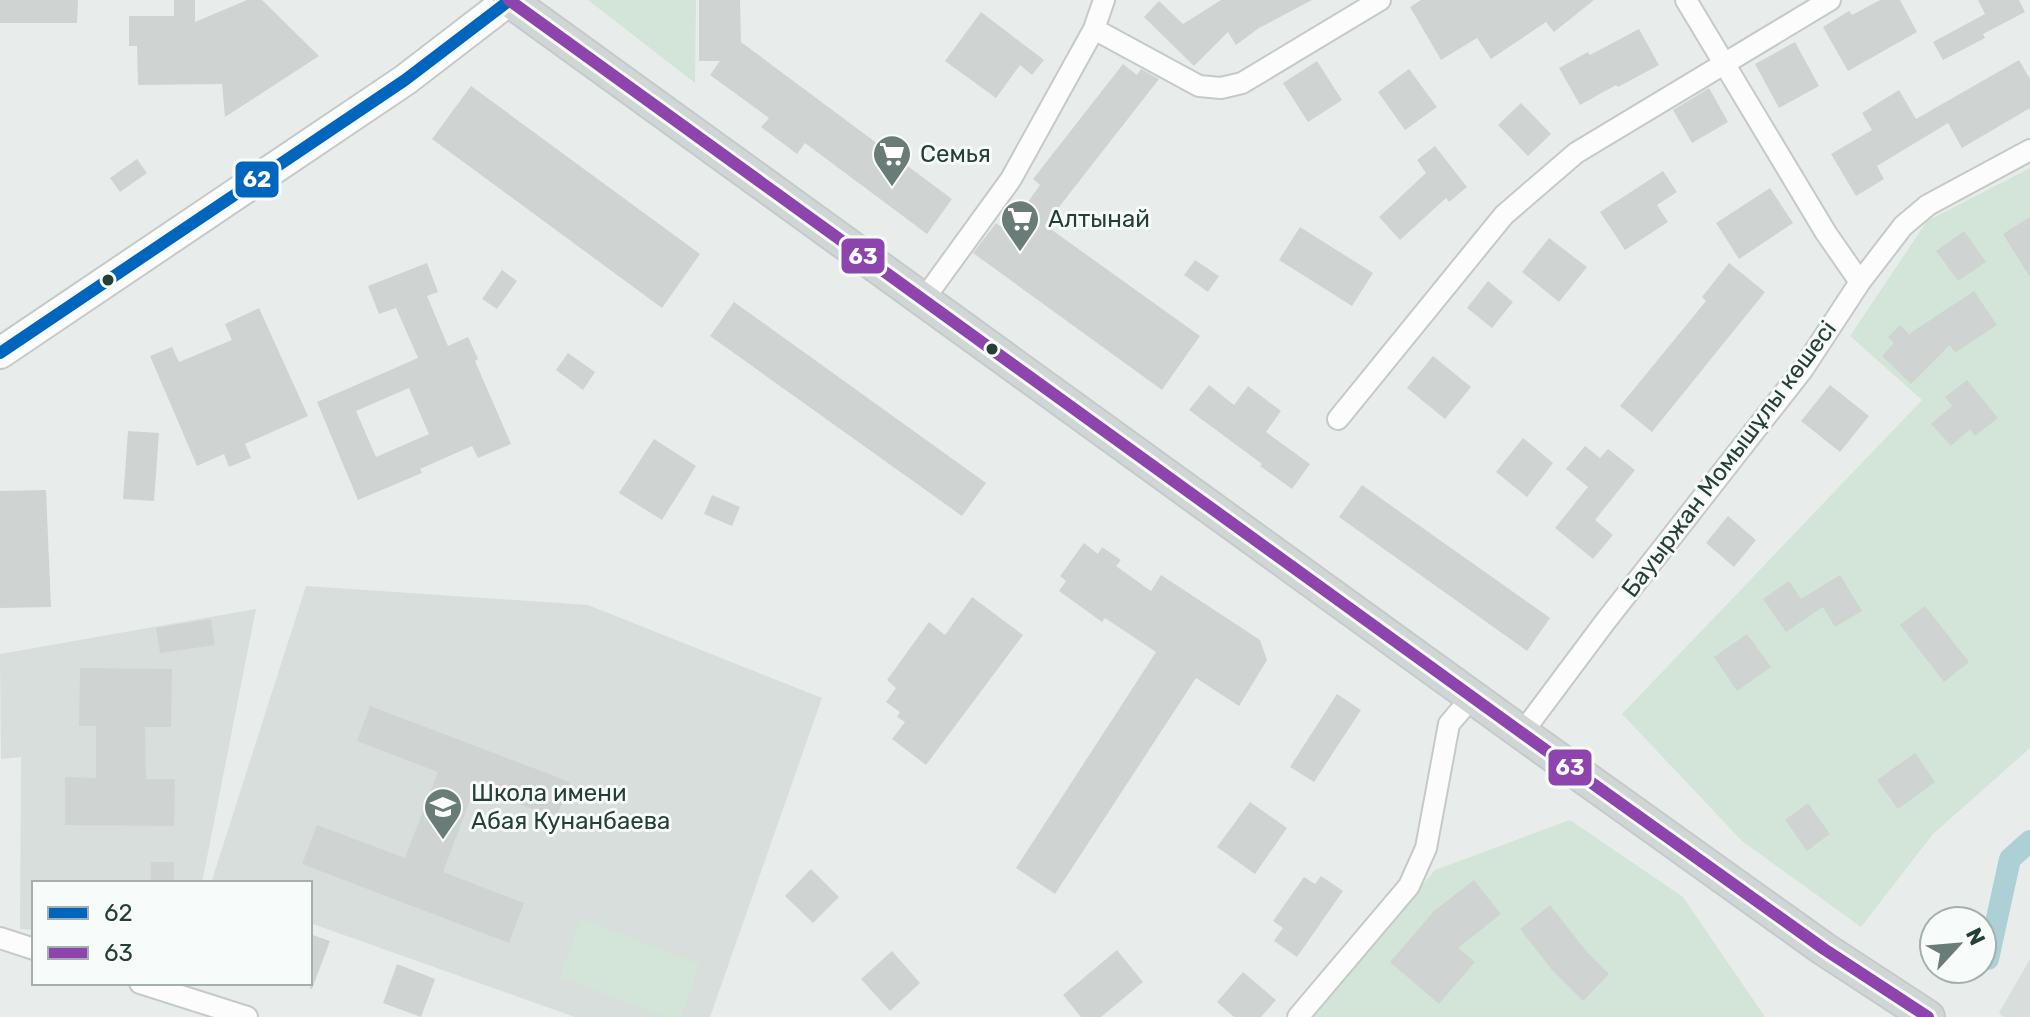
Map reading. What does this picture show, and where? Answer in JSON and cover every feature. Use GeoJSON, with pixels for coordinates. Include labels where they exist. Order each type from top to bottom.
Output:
{"type":"FeatureCollection","features":[{"type":"Feature","properties":{"kind":"main road"},"geometry":{"type":"LineString","coordinates":[[0,353],[405,80],[509,0],[1522,733],[1824,949],[1928,1017]]}},
{"type":"Feature","properties":{"kind":"street"},"geometry":{"type":"LineString","coordinates":[[924,299],[1011,179],[1094,29],[1104,0]]}},
{"type":"Feature","properties":{"kind":"street"},"geometry":{"type":"LineString","coordinates":[[1094,29],[1199,86],[1221,88],[1242,83],[1380,0]]}},
{"type":"Feature","properties":{"kind":"street"},"geometry":{"type":"LineString","coordinates":[[1686,0],[1826,233],[1860,282]]}},
{"type":"Feature","properties":{"kind":"street"},"geometry":{"type":"LineString","coordinates":[[1338,419],[1504,215],[1576,153],[1830,0]]}},
{"type":"Feature","properties":{"kind":"street","name":"Бауыржан Момышұлы көшесі"},"geometry":{"type":"LineString","coordinates":[[1522,733],[1803,369],[1860,282],[1903,226],[1928,205],[2030,150]]}},
{"type":"Feature","properties":{"kind":"street"},"geometry":{"type":"LineString","coordinates":[[1298,1017],[1409,886],[1426,848],[1449,724],[1472,697]]}},
{"type":"Feature","properties":{"kind":"street"},"geometry":{"type":"LineString","coordinates":[[0,938],[32,948]]}},
{"type":"Feature","properties":{"kind":"street"},"geometry":{"type":"LineString","coordinates":[[146,985],[247,1017]]}},
{"type":"Feature","properties":{"kind":"shaded area"},"geometry":{"type":"Polygon","coordinates":[[[306,586],[588,605],[822,698],[710,1017],[575,1017],[312,924],[312,881],[212,881],[306,586]]]}},
{"type":"Feature","properties":{"kind":"shaded area"},"geometry":{"type":"Polygon","coordinates":[[[256,609],[202,881],[32,881],[32,930],[20,929],[21,757],[1,759],[0,654],[256,609]]]}},
{"type":"Feature","properties":{"kind":"shaded area"},"geometry":{"type":"Polygon","coordinates":[[[2030,959],[2030,1017],[2004,1017],[1999,1013],[2030,959]]]}},
{"type":"Feature","properties":{"kind":"green space"},"geometry":{"type":"Polygon","coordinates":[[[588,0],[696,0],[695,83],[588,0]]]}},
{"type":"Feature","properties":{"kind":"green space"},"geometry":{"type":"Polygon","coordinates":[[[2030,168],[2030,748],[1933,834],[1861,927],[1742,841],[1622,714],[1922,400],[1850,336],[1927,221],[2030,168]]]}},
{"type":"Feature","properties":{"kind":"green space"},"geometry":{"type":"Polygon","coordinates":[[[1570,820],[1683,897],[1765,1017],[1312,1017],[1435,870],[1570,820]]]}},
{"type":"Feature","properties":{"kind":"green space"},"geometry":{"type":"Polygon","coordinates":[[[581,919],[700,964],[681,1017],[666,1017],[560,977],[581,919]]]}},
{"type":"Feature","properties":{"kind":"building"},"geometry":{"type":"Polygon","coordinates":[[[0,0],[78,0],[77,23],[0,23],[0,0]]]}},
{"type":"Feature","properties":{"kind":"building"},"geometry":{"type":"Polygon","coordinates":[[[174,0],[195,0],[195,22],[247,0],[262,0],[319,56],[225,117],[222,84],[138,85],[137,46],[129,46],[129,16],[174,16],[174,0]]]}},
{"type":"Feature","properties":{"kind":"building"},"geometry":{"type":"Polygon","coordinates":[[[699,0],[740,0],[741,42],[952,199],[927,234],[805,143],[797,154],[761,127],[769,118],[710,75],[720,61],[699,61],[699,0]]]}},
{"type":"Feature","properties":{"kind":"building"},"geometry":{"type":"Polygon","coordinates":[[[1221,0],[1312,0],[1259,28],[1236,45],[1228,32],[1194,66],[1144,17],[1159,1],[1183,24],[1221,0]]]}},
{"type":"Feature","properties":{"kind":"building"},"geometry":{"type":"Polygon","coordinates":[[[1421,0],[1594,0],[1554,32],[1546,22],[1491,59],[1477,38],[1441,60],[1410,7],[1421,0]]]}},
{"type":"Feature","properties":{"kind":"building"},"geometry":{"type":"Polygon","coordinates":[[[1880,0],[1900,0],[1917,32],[1848,71],[1823,27],[1849,11],[1852,15],[1880,0]]]}},
{"type":"Feature","properties":{"kind":"building"},"geometry":{"type":"Polygon","coordinates":[[[1978,0],[2019,0],[2025,12],[1943,60],[1933,42],[1985,14],[1978,0]]]}},
{"type":"Feature","properties":{"kind":"building"},"geometry":{"type":"Polygon","coordinates":[[[981,12],[1044,60],[1032,75],[1020,65],[996,98],[945,61],[981,12]]]}},
{"type":"Feature","properties":{"kind":"building"},"geometry":{"type":"Polygon","coordinates":[[[1639,29],[1659,65],[1580,105],[1559,68],[1639,29]]]}},
{"type":"Feature","properties":{"kind":"building"},"geometry":{"type":"Polygon","coordinates":[[[1795,42],[1819,86],[1779,108],[1755,64],[1795,42]]]}},
{"type":"Feature","properties":{"kind":"building"},"geometry":{"type":"Polygon","coordinates":[[[2019,60],[2030,79],[2030,108],[1962,148],[1948,123],[1877,166],[1884,179],[1856,196],[1831,154],[1872,130],[1862,113],[1899,90],[1916,119],[2019,60]]]}},
{"type":"Feature","properties":{"kind":"building"},"geometry":{"type":"Polygon","coordinates":[[[1317,61],[1342,100],[1308,122],[1283,83],[1317,61]]]}},
{"type":"Feature","properties":{"kind":"building"},"geometry":{"type":"Polygon","coordinates":[[[1123,64],[1137,75],[1141,69],[1159,79],[1045,225],[1200,336],[1162,390],[973,253],[996,223],[1007,231],[1040,185],[1033,179],[1123,64]]]}},
{"type":"Feature","properties":{"kind":"building"},"geometry":{"type":"Polygon","coordinates":[[[1409,69],[1437,107],[1405,130],[1378,92],[1409,69]]]}},
{"type":"Feature","properties":{"kind":"building"},"geometry":{"type":"Polygon","coordinates":[[[471,86],[700,254],[662,308],[432,139],[471,86]]]}},
{"type":"Feature","properties":{"kind":"building"},"geometry":{"type":"Polygon","coordinates":[[[1709,88],[1728,122],[1692,143],[1673,110],[1709,88]]]}},
{"type":"Feature","properties":{"kind":"building"},"geometry":{"type":"Polygon","coordinates":[[[1521,103],[1551,134],[1528,156],[1498,125],[1521,103]]]}},
{"type":"Feature","properties":{"kind":"building"},"geometry":{"type":"Polygon","coordinates":[[[1435,146],[1467,187],[1449,202],[1446,198],[1400,240],[1379,217],[1426,173],[1417,160],[1435,146]]]}},
{"type":"Feature","properties":{"kind":"building"},"geometry":{"type":"Polygon","coordinates":[[[137,159],[147,173],[120,192],[110,178],[137,159]]]}},
{"type":"Feature","properties":{"kind":"building"},"geometry":{"type":"Polygon","coordinates":[[[1663,171],[1677,192],[1657,205],[1668,222],[1625,250],[1600,212],[1663,171]]]}},
{"type":"Feature","properties":{"kind":"building"},"geometry":{"type":"Polygon","coordinates":[[[1770,188],[1793,223],[1739,259],[1716,223],[1770,188]]]}},
{"type":"Feature","properties":{"kind":"building"},"geometry":{"type":"Polygon","coordinates":[[[2030,217],[2030,277],[2003,234],[2030,217]]]}},
{"type":"Feature","properties":{"kind":"building"},"geometry":{"type":"Polygon","coordinates":[[[1300,227],[1373,273],[1352,306],[1279,260],[1300,227]]]}},
{"type":"Feature","properties":{"kind":"building"},"geometry":{"type":"Polygon","coordinates":[[[1964,231],[1986,262],[1958,281],[1936,251],[1964,231]]]}},
{"type":"Feature","properties":{"kind":"building"},"geometry":{"type":"Polygon","coordinates":[[[1549,238],[1587,267],[1559,302],[1522,272],[1549,238]]]}},
{"type":"Feature","properties":{"kind":"building"},"geometry":{"type":"Polygon","coordinates":[[[1195,260],[1219,276],[1208,292],[1184,275],[1195,260]]]}},
{"type":"Feature","properties":{"kind":"building"},"geometry":{"type":"Polygon","coordinates":[[[427,263],[438,292],[427,296],[448,346],[468,337],[478,359],[475,361],[511,444],[478,458],[472,446],[420,469],[422,473],[358,500],[317,402],[418,358],[396,308],[379,314],[368,286],[427,263]],[[409,388],[356,411],[376,457],[429,434],[409,388]]]}},
{"type":"Feature","properties":{"kind":"building"},"geometry":{"type":"Polygon","coordinates":[[[1729,263],[1765,292],[1652,432],[1620,406],[1706,301],[1702,297],[1729,263]]]}},
{"type":"Feature","properties":{"kind":"building"},"geometry":{"type":"Polygon","coordinates":[[[502,270],[517,281],[497,309],[482,299],[502,270]]]}},
{"type":"Feature","properties":{"kind":"building"},"geometry":{"type":"Polygon","coordinates":[[[1488,281],[1513,302],[1492,328],[1467,308],[1488,281]]]}},
{"type":"Feature","properties":{"kind":"building"},"geometry":{"type":"Polygon","coordinates":[[[1974,291],[1997,325],[1955,353],[1950,345],[1911,384],[1882,356],[1894,343],[1888,337],[1900,325],[1909,334],[1974,291]]]}},
{"type":"Feature","properties":{"kind":"building"},"geometry":{"type":"Polygon","coordinates":[[[734,302],[986,483],[962,516],[710,336],[734,302]]]}},
{"type":"Feature","properties":{"kind":"building"},"geometry":{"type":"Polygon","coordinates":[[[259,308],[308,416],[245,444],[251,458],[229,467],[224,454],[197,466],[150,356],[172,347],[179,362],[232,340],[225,324],[259,308]]]}},
{"type":"Feature","properties":{"kind":"building"},"geometry":{"type":"Polygon","coordinates":[[[568,353],[595,372],[583,390],[556,370],[568,353]]]}},
{"type":"Feature","properties":{"kind":"building"},"geometry":{"type":"Polygon","coordinates":[[[1433,356],[1471,387],[1445,419],[1407,388],[1433,356]]]}},
{"type":"Feature","properties":{"kind":"building"},"geometry":{"type":"Polygon","coordinates":[[[1967,380],[1998,418],[1975,436],[1970,429],[1951,446],[1931,424],[1952,406],[1945,397],[1967,380]]]}},
{"type":"Feature","properties":{"kind":"building"},"geometry":{"type":"Polygon","coordinates":[[[1209,385],[1234,405],[1248,386],[1281,411],[1266,432],[1310,464],[1292,489],[1189,410],[1209,385]]]}},
{"type":"Feature","properties":{"kind":"building"},"geometry":{"type":"Polygon","coordinates":[[[1830,385],[1869,416],[1840,452],[1801,421],[1830,385]]]}},
{"type":"Feature","properties":{"kind":"building"},"geometry":{"type":"Polygon","coordinates":[[[128,431],[159,433],[154,501],[123,499],[128,431]]]}},
{"type":"Feature","properties":{"kind":"building"},"geometry":{"type":"Polygon","coordinates":[[[1523,438],[1553,463],[1527,497],[1496,472],[1523,438]]]}},
{"type":"Feature","properties":{"kind":"building"},"geometry":{"type":"Polygon","coordinates":[[[654,439],[696,466],[662,520],[619,493],[654,439]]]}},
{"type":"Feature","properties":{"kind":"building"},"geometry":{"type":"Polygon","coordinates":[[[1585,446],[1600,458],[1608,449],[1635,470],[1595,520],[1613,535],[1593,559],[1555,528],[1588,487],[1566,469],[1585,446]]]}},
{"type":"Feature","properties":{"kind":"building"},"geometry":{"type":"Polygon","coordinates":[[[1362,485],[1550,618],[1527,651],[1339,517],[1362,485]]]}},
{"type":"Feature","properties":{"kind":"building"},"geometry":{"type":"Polygon","coordinates":[[[46,490],[51,607],[0,608],[0,491],[46,490]]]}},
{"type":"Feature","properties":{"kind":"building"},"geometry":{"type":"Polygon","coordinates":[[[712,495],[740,507],[732,526],[704,514],[712,495]]]}},
{"type":"Feature","properties":{"kind":"building"},"geometry":{"type":"Polygon","coordinates":[[[1728,516],[1756,540],[1734,567],[1706,543],[1728,516]]]}},
{"type":"Feature","properties":{"kind":"building"},"geometry":{"type":"Polygon","coordinates":[[[1084,543],[1098,554],[1102,547],[1121,560],[1116,566],[1151,591],[1161,575],[1260,640],[1267,660],[1239,706],[1196,678],[1055,894],[1016,868],[1156,652],[1105,618],[1102,622],[1059,591],[1066,581],[1060,576],[1084,543]]]}},
{"type":"Feature","properties":{"kind":"building"},"geometry":{"type":"Polygon","coordinates":[[[1840,575],[1862,611],[1835,627],[1823,607],[1786,632],[1763,599],[1789,581],[1801,599],[1840,575]]]}},
{"type":"Feature","properties":{"kind":"building"},"geometry":{"type":"Polygon","coordinates":[[[972,597],[1023,635],[926,765],[892,739],[905,722],[897,717],[900,712],[886,702],[896,688],[887,680],[929,622],[945,635],[972,597]]]}},
{"type":"Feature","properties":{"kind":"building"},"geometry":{"type":"Polygon","coordinates":[[[1925,606],[1969,662],[1944,682],[1900,625],[1925,606]]]}},
{"type":"Feature","properties":{"kind":"building"},"geometry":{"type":"Polygon","coordinates":[[[211,619],[215,645],[160,653],[156,628],[211,619]]]}},
{"type":"Feature","properties":{"kind":"building"},"geometry":{"type":"Polygon","coordinates":[[[1747,634],[1771,667],[1737,691],[1714,657],[1747,634]]]}},
{"type":"Feature","properties":{"kind":"building"},"geometry":{"type":"Polygon","coordinates":[[[80,668],[172,669],[171,727],[145,727],[146,779],[175,779],[174,826],[65,825],[65,777],[96,778],[96,726],[79,726],[80,668]]]}},
{"type":"Feature","properties":{"kind":"building"},"geometry":{"type":"Polygon","coordinates":[[[1337,694],[1361,710],[1314,782],[1290,767],[1337,694]]]}},
{"type":"Feature","properties":{"kind":"building"},"geometry":{"type":"Polygon","coordinates":[[[370,706],[570,782],[556,818],[475,787],[443,872],[524,903],[509,943],[302,864],[317,825],[405,858],[438,772],[357,741],[370,706]]]}},
{"type":"Feature","properties":{"kind":"building"},"geometry":{"type":"Polygon","coordinates":[[[1915,753],[1935,782],[1898,809],[1877,780],[1915,753]]]}},
{"type":"Feature","properties":{"kind":"building"},"geometry":{"type":"Polygon","coordinates":[[[1250,802],[1287,828],[1255,874],[1217,847],[1250,802]]]}},
{"type":"Feature","properties":{"kind":"building"},"geometry":{"type":"Polygon","coordinates":[[[1808,803],[1830,834],[1807,851],[1785,820],[1808,803]]]}},
{"type":"Feature","properties":{"kind":"building"},"geometry":{"type":"Polygon","coordinates":[[[151,862],[174,862],[174,881],[151,881],[151,862]]]}},
{"type":"Feature","properties":{"kind":"building"},"geometry":{"type":"Polygon","coordinates":[[[811,869],[839,897],[813,923],[785,896],[811,869]]]}},
{"type":"Feature","properties":{"kind":"building"},"geometry":{"type":"Polygon","coordinates":[[[1321,876],[1343,891],[1297,957],[1274,941],[1283,928],[1273,921],[1304,877],[1315,884],[1321,876]]]}},
{"type":"Feature","properties":{"kind":"building"},"geometry":{"type":"Polygon","coordinates":[[[1474,880],[1501,914],[1458,948],[1475,962],[1439,1004],[1390,962],[1434,911],[1474,880]]]}},
{"type":"Feature","properties":{"kind":"building"},"geometry":{"type":"Polygon","coordinates":[[[1550,905],[1586,951],[1609,974],[1583,1001],[1552,970],[1520,929],[1550,905]]]}},
{"type":"Feature","properties":{"kind":"building"},"geometry":{"type":"Polygon","coordinates":[[[312,935],[330,941],[312,989],[312,935]]]}},
{"type":"Feature","properties":{"kind":"building"},"geometry":{"type":"Polygon","coordinates":[[[1117,950],[1143,982],[1101,1017],[1081,1017],[1063,995],[1117,950]]]}},
{"type":"Feature","properties":{"kind":"building"},"geometry":{"type":"Polygon","coordinates":[[[892,951],[920,983],[890,1011],[861,979],[892,951]]]}},
{"type":"Feature","properties":{"kind":"building"},"geometry":{"type":"Polygon","coordinates":[[[397,964],[435,979],[421,1017],[383,1003],[397,964]]]}},
{"type":"Feature","properties":{"kind":"building"},"geometry":{"type":"Polygon","coordinates":[[[1243,972],[1276,1000],[1261,1017],[1234,1017],[1217,1002],[1243,972]]]}},
{"type":"Feature","properties":{"kind":"waterway"},"geometry":{"type":"LineString","coordinates":[[1998,914],[2010,859],[2030,841]]}},
{"type":"Feature","properties":{"kind":"transit line","name":"63"},"geometry":{"type":"LineString","coordinates":[[509,0],[1522,733],[1824,949],[1928,1017]]}},
{"type":"Feature","properties":{"kind":"transit line","name":"62"},"geometry":{"type":"LineString","coordinates":[[0,353],[405,80],[510,0]]}},
{"type":"Feature","properties":{"kind":"place","name":"Семья"},"geometry":{"type":"Point","coordinates":[892,188]}},
{"type":"Feature","properties":{"kind":"place","name":"Алтынай"},"geometry":{"type":"Point","coordinates":[1020,253]}},
{"type":"Feature","properties":{"kind":"place","name":"Школа имени Абая Кунанбаева"},"geometry":{"type":"Point","coordinates":[443,841]}}]}
